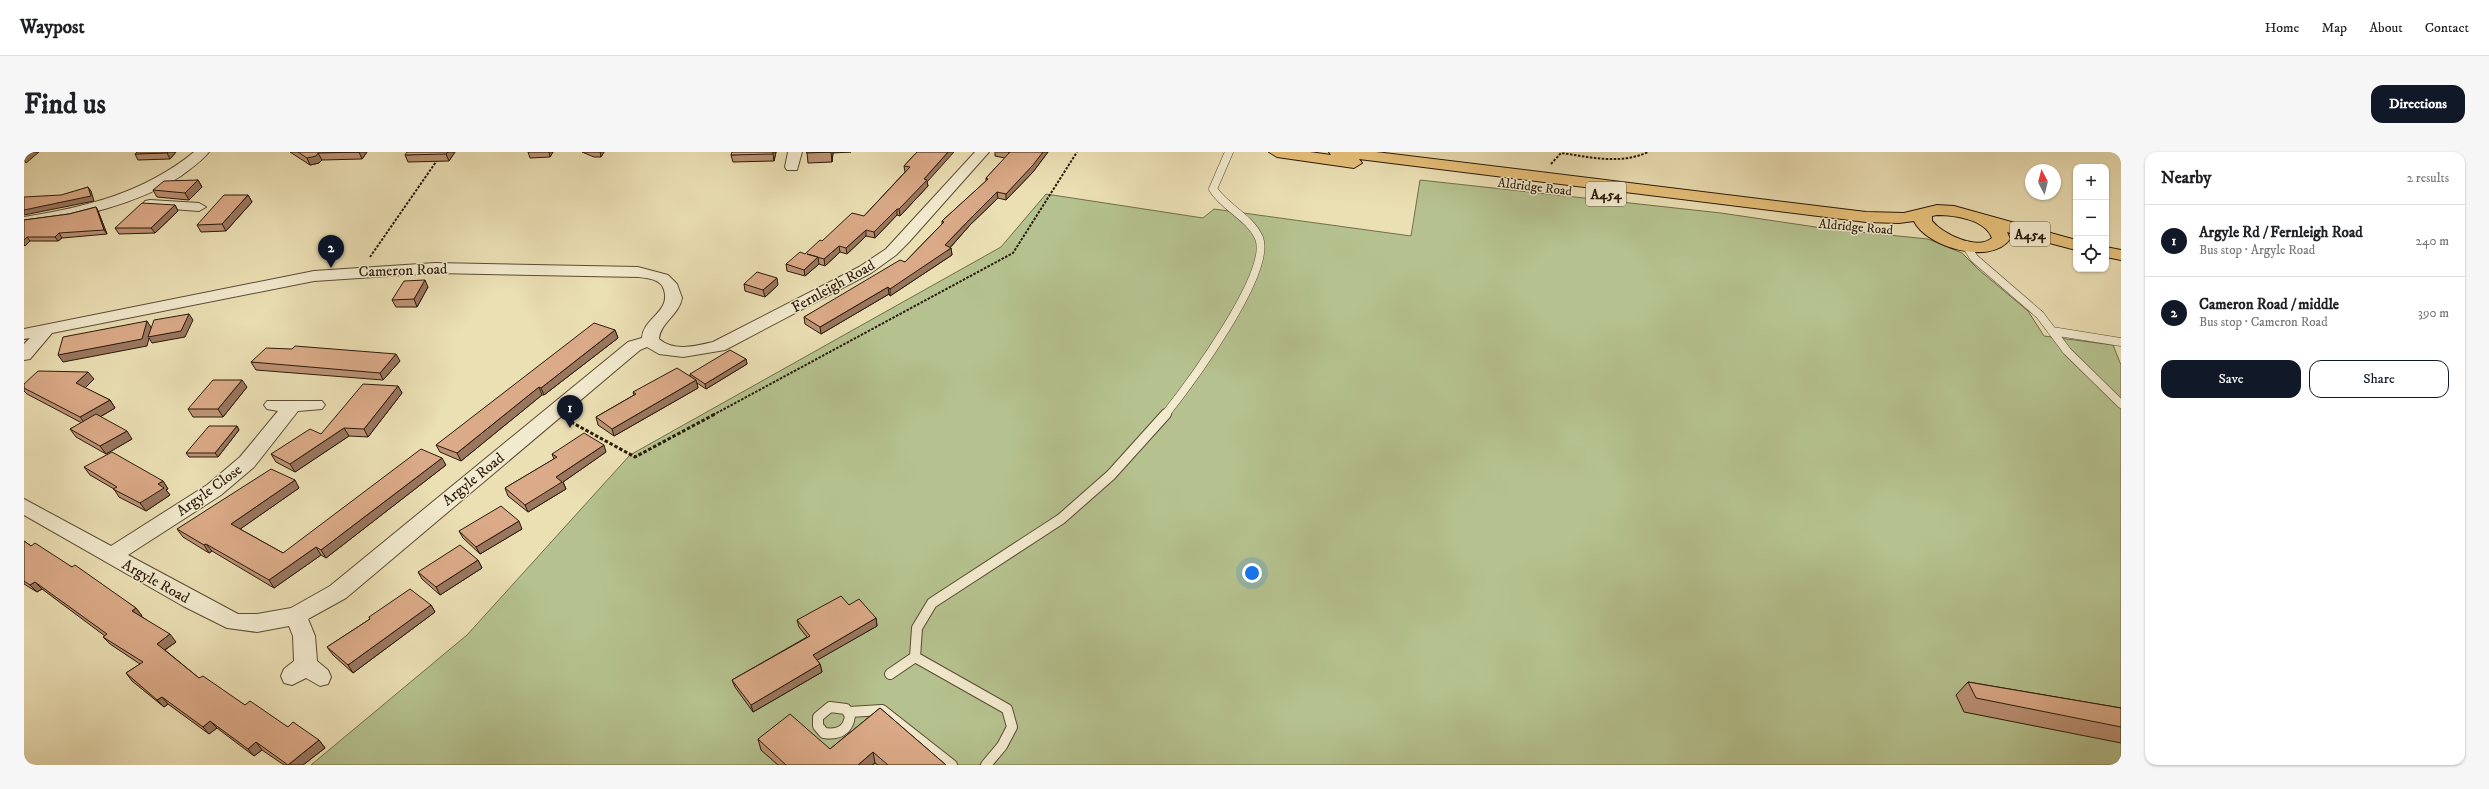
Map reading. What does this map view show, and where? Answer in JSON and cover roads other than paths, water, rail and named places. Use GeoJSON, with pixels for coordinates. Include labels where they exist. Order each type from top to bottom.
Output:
{"type":"FeatureCollection","features":[{"type":"Feature","properties":{"kind":"main road","name":"Aldridge Road"},"geometry":{"type":"LineString","coordinates":[[1277,152],[1701,206],[1834,226],[1908,230],[1936,235]]}},
{"type":"Feature","properties":{"kind":"main road","name":"Aldridge Road"},"geometry":{"type":"LineString","coordinates":[[1337,152],[1866,217],[1904,218],[1924,214]]}},
{"type":"Feature","properties":{"kind":"main road","name":"A454"},"geometry":{"type":"LineString","coordinates":[[2073,244],[1953,211],[1938,210],[1924,214],[1923,220],[1925,226],[1936,235],[1966,246],[1984,247],[1997,243],[2024,243],[2073,254]]}},
{"type":"Feature","properties":{"kind":"main road","name":"A454"},"geometry":{"type":"LineString","coordinates":[[1985,221],[1999,233],[2001,239],[1997,243]]}},
{"type":"Feature","properties":{"kind":"main road"},"geometry":{"type":"LineString","coordinates":[[2109,253],[2121,255]]}},
{"type":"Feature","properties":{"kind":"main road"},"geometry":{"type":"LineString","coordinates":[[2109,262],[2121,264]]}},
{"type":"Feature","properties":{"kind":"street"},"geometry":{"type":"LineString","coordinates":[[24,220],[84,211],[132,196],[163,182],[187,166],[202,152]]}},
{"type":"Feature","properties":{"kind":"street"},"geometry":{"type":"LineString","coordinates":[[792,167],[795,152]]}},
{"type":"Feature","properties":{"kind":"street","name":"Fernleigh Road"},"geometry":{"type":"LineString","coordinates":[[650,341],[654,346],[675,352],[698,351],[719,346],[865,270],[891,252],[904,239],[982,152]]}},
{"type":"Feature","properties":{"kind":"street"},"geometry":{"type":"LineString","coordinates":[[132,196],[150,204],[199,207]]}},
{"type":"Feature","properties":{"kind":"street"},"geometry":{"type":"LineString","coordinates":[[189,218],[210,196]]}},
{"type":"Feature","properties":{"kind":"street","name":"Cameron Road"},"geometry":{"type":"LineString","coordinates":[[24,334],[314,276],[360,272],[514,268],[631,272],[657,275],[669,283],[675,298],[672,307],[649,335],[650,341]]}},
{"type":"Feature","properties":{"kind":"street"},"geometry":{"type":"LineString","coordinates":[[24,356],[47,329]]}},
{"type":"Feature","properties":{"kind":"street","name":"Argyle Road"},"geometry":{"type":"LineString","coordinates":[[24,506],[111,556],[235,622],[257,623],[296,616],[338,592],[634,346],[650,341]]}},
{"type":"Feature","properties":{"kind":"street","name":"Argyle Close"},"geometry":{"type":"LineString","coordinates":[[111,556],[214,490],[247,462],[282,405],[316,405]]}},
{"type":"Feature","properties":{"kind":"street"},"geometry":{"type":"LineString","coordinates":[[296,616],[304,636],[306,673]]}},
{"type":"Feature","properties":{"kind":"lane"},"geometry":{"type":"LineString","coordinates":[[915,657],[914,642],[917,623],[932,603],[1061,519],[1110,476],[1164,416],[1220,340],[1256,272],[1261,248],[1258,233],[1218,200],[1213,189],[1229,152]]}},
{"type":"Feature","properties":{"kind":"lane"},"geometry":{"type":"LineString","coordinates":[[1966,246],[1974,258],[2040,315],[2068,351],[2121,404]]}},
{"type":"Feature","properties":{"kind":"lane"},"geometry":{"type":"LineString","coordinates":[[2052,331],[2121,342]]}},
{"type":"Feature","properties":{"kind":"lane"},"geometry":{"type":"LineString","coordinates":[[890,674],[915,657]]}},
{"type":"Feature","properties":{"kind":"lane"},"geometry":{"type":"LineString","coordinates":[[915,657],[1007,709],[1012,727],[1002,746],[986,765]]}},
{"type":"Feature","properties":{"kind":"lane"},"geometry":{"type":"LineString","coordinates":[[849,712],[882,710],[952,765]]}},
{"type":"Feature","properties":{"kind":"place","name":"Cameron Road / middle"},"geometry":{"type":"Point","coordinates":[331,268]}},
{"type":"Feature","properties":{"kind":"place","name":"Argyle Rd / Fernleigh Road"},"geometry":{"type":"Point","coordinates":[570,428]}}]}
